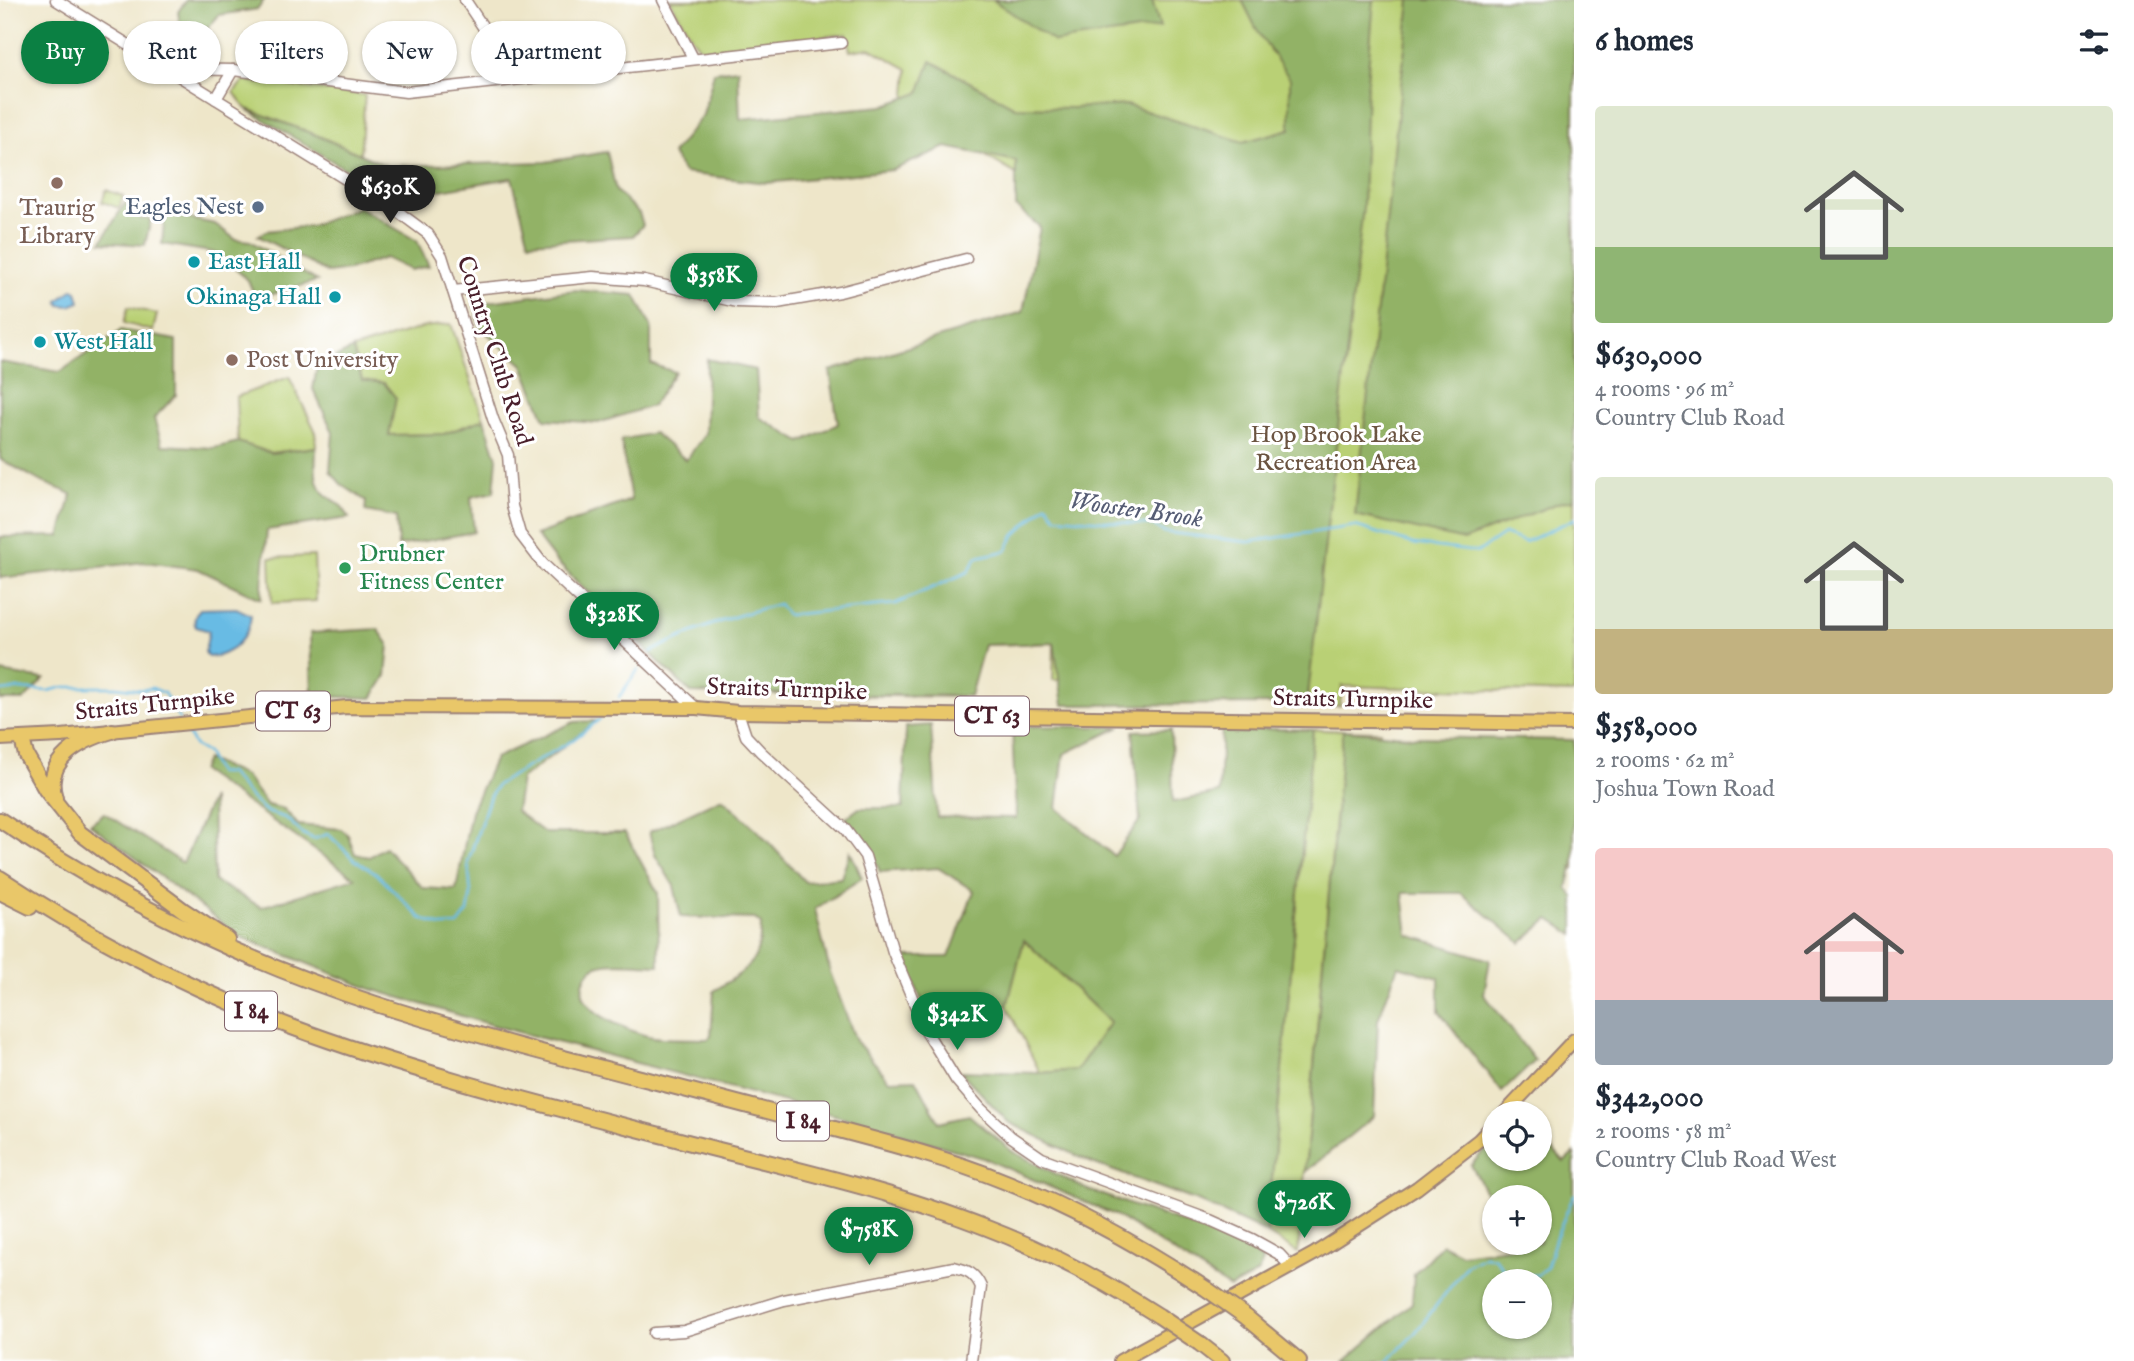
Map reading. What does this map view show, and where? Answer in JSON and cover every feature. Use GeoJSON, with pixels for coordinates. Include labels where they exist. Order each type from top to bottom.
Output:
{"type":"FeatureCollection","features":[{"type":"Feature","properties":{"kind":"highway"},"geometry":{"type":"LineString","coordinates":[[68,820],[53,791],[53,774],[57,765],[78,745],[112,731]]}},
{"type":"Feature","properties":{"kind":"highway"},"geometry":{"type":"LineString","coordinates":[[22,738],[26,755],[46,790],[68,820],[93,844],[202,923],[239,946],[306,979]]}},
{"type":"Feature","properties":{"kind":"highway","name":"I 84"},"geometry":{"type":"LineString","coordinates":[[0,820],[132,900],[200,935],[306,979],[451,1026],[876,1140],[965,1167],[1041,1196],[1150,1253],[1208,1290],[1299,1361]]}},
{"type":"Feature","properties":{"kind":"highway","name":"I 84"},"geometry":{"type":"LineString","coordinates":[[0,878],[75,925],[144,962],[251,1011],[362,1051],[521,1098],[863,1188],[948,1214],[1020,1241],[1126,1295],[1222,1361]]}},
{"type":"Feature","properties":{"kind":"highway"},"geometry":{"type":"LineString","coordinates":[[0,892],[144,962]]}},
{"type":"Feature","properties":{"kind":"main road","name":"Straits Turnpike"},"geometry":{"type":"LineString","coordinates":[[0,739],[382,706],[696,708],[738,712],[1574,724]]}},
{"type":"Feature","properties":{"kind":"main road"},"geometry":{"type":"LineString","coordinates":[[1516,1101],[1574,1040]]}},
{"type":"Feature","properties":{"kind":"main road"},"geometry":{"type":"LineString","coordinates":[[1120,1361],[1292,1268],[1417,1188],[1482,1137]]}},
{"type":"Feature","properties":{"kind":"street","name":"Country Club Road"},"geometry":{"type":"LineString","coordinates":[[56,0],[123,41]]}},
{"type":"Feature","properties":{"kind":"street"},"geometry":{"type":"LineString","coordinates":[[465,0],[479,21]]}},
{"type":"Feature","properties":{"kind":"street"},"geometry":{"type":"LineString","coordinates":[[663,0],[693,58]]}},
{"type":"Feature","properties":{"kind":"street"},"geometry":{"type":"LineString","coordinates":[[626,66],[841,43]]}},
{"type":"Feature","properties":{"kind":"street"},"geometry":{"type":"LineString","coordinates":[[221,70],[406,92],[471,84]]}},
{"type":"Feature","properties":{"kind":"street"},"geometry":{"type":"LineString","coordinates":[[216,99],[233,70]]}},
{"type":"Feature","properties":{"kind":"street","name":"Country Club Road"},"geometry":{"type":"LineString","coordinates":[[192,84],[417,225],[438,249],[493,419],[508,455],[510,499],[516,525],[534,554],[696,708]]}},
{"type":"Feature","properties":{"kind":"street"},"geometry":{"type":"LineString","coordinates":[[453,291],[593,277],[643,281],[737,302],[777,303],[840,292],[966,259]]}},
{"type":"Feature","properties":{"kind":"street"},"geometry":{"type":"LineString","coordinates":[[738,712],[746,736],[845,829],[865,856],[893,952],[926,1031],[956,1080],[981,1109],[1010,1136],[1042,1158],[1220,1225],[1279,1254],[1292,1268]]}},
{"type":"Feature","properties":{"kind":"street"},"geometry":{"type":"LineString","coordinates":[[654,1333],[684,1331],[784,1300],[954,1268],[967,1270],[977,1278],[981,1287],[971,1361]]}},
{"type":"Feature","properties":{"kind":"green space"},"geometry":{"type":"Polygon","coordinates":[[[186,0],[264,0],[258,9],[219,15],[214,21],[179,21],[178,12],[186,0]]]}},
{"type":"Feature","properties":{"kind":"green space","name":"Hop Brook Lake Recreation Area"},"geometry":{"type":"Polygon","coordinates":[[[670,0],[1574,0],[1574,693],[1342,686],[1340,706],[1307,704],[1309,686],[1053,680],[1054,643],[984,645],[954,697],[691,693],[556,561],[536,535],[695,510],[754,468],[1048,326],[1056,198],[905,108],[908,69],[870,48],[850,51],[847,34],[702,50],[670,0]]]}},
{"type":"Feature","properties":{"kind":"green space"},"geometry":{"type":"Polygon","coordinates":[[[993,0],[1152,0],[1160,27],[1054,42],[993,0]]]}},
{"type":"Feature","properties":{"kind":"green space","name":"Hop Brook Lake Recreation Area"},"geometry":{"type":"Polygon","coordinates":[[[1242,0],[1374,0],[1367,82],[1363,207],[1307,704],[1063,705],[1054,643],[984,645],[970,696],[691,693],[556,561],[536,535],[631,500],[621,440],[654,433],[686,460],[705,434],[707,359],[756,370],[759,417],[801,442],[838,424],[830,371],[1023,312],[1040,227],[1016,207],[1016,161],[946,147],[893,170],[766,183],[684,173],[672,154],[703,115],[714,72],[738,69],[740,119],[883,106],[919,93],[931,61],[1015,107],[1127,105],[1243,142],[1290,129],[1290,79],[1259,34],[1242,0]]]}},
{"type":"Feature","properties":{"kind":"green space"},"geometry":{"type":"Polygon","coordinates":[[[1410,0],[1574,0],[1574,500],[1561,502],[1464,540],[1355,515],[1410,0]]]}},
{"type":"Feature","properties":{"kind":"green space"},"geometry":{"type":"Polygon","coordinates":[[[241,84],[276,84],[365,95],[360,154],[245,108],[234,92],[241,84]]]}},
{"type":"Feature","properties":{"kind":"green space"},"geometry":{"type":"Polygon","coordinates":[[[245,108],[387,166],[545,162],[607,152],[616,191],[639,213],[643,225],[633,236],[529,242],[512,178],[393,198],[245,108]]]}},
{"type":"Feature","properties":{"kind":"green space"},"geometry":{"type":"Polygon","coordinates":[[[106,190],[123,196],[119,208],[102,202],[106,190]]]}},
{"type":"Feature","properties":{"kind":"green space"},"geometry":{"type":"Polygon","coordinates":[[[125,203],[141,219],[151,219],[145,245],[101,242],[125,203]]]}},
{"type":"Feature","properties":{"kind":"green space"},"geometry":{"type":"Polygon","coordinates":[[[359,207],[417,241],[429,266],[410,270],[385,258],[349,270],[328,273],[258,236],[266,231],[311,226],[359,207]]]}},
{"type":"Feature","properties":{"kind":"green space"},"geometry":{"type":"Polygon","coordinates":[[[165,214],[215,224],[235,239],[250,241],[317,281],[256,299],[248,280],[217,253],[162,244],[165,214]]]}},
{"type":"Feature","properties":{"kind":"green space"},"geometry":{"type":"Polygon","coordinates":[[[575,290],[635,295],[651,326],[651,364],[675,372],[652,406],[598,423],[545,419],[523,365],[480,327],[474,304],[575,290]]]}},
{"type":"Feature","properties":{"kind":"green space"},"geometry":{"type":"Polygon","coordinates":[[[128,307],[157,314],[153,331],[124,323],[128,307]]]}},
{"type":"Feature","properties":{"kind":"green space"},"geometry":{"type":"Polygon","coordinates":[[[451,324],[484,419],[444,434],[388,435],[384,383],[362,381],[353,349],[424,327],[451,324]]]}},
{"type":"Feature","properties":{"kind":"green space"},"geometry":{"type":"Polygon","coordinates":[[[121,330],[176,340],[176,395],[154,418],[162,445],[214,448],[238,442],[271,453],[316,447],[319,485],[326,495],[342,507],[349,518],[267,530],[261,599],[198,569],[145,562],[0,578],[0,537],[60,536],[72,494],[40,481],[0,459],[0,362],[60,372],[121,330]]]}},
{"type":"Feature","properties":{"kind":"green space"},"geometry":{"type":"Polygon","coordinates":[[[353,349],[362,380],[384,383],[396,398],[389,435],[444,434],[484,419],[497,458],[494,492],[471,497],[474,532],[398,546],[396,517],[365,511],[366,501],[341,484],[330,471],[333,432],[313,389],[317,367],[353,349]]]}},
{"type":"Feature","properties":{"kind":"green space"},"geometry":{"type":"Polygon","coordinates":[[[289,377],[315,430],[316,447],[271,453],[238,442],[236,397],[289,377]]]}},
{"type":"Feature","properties":{"kind":"green space"},"geometry":{"type":"Polygon","coordinates":[[[314,556],[316,601],[272,603],[270,558],[314,556]]]}},
{"type":"Feature","properties":{"kind":"green space"},"geometry":{"type":"Polygon","coordinates":[[[378,629],[389,645],[386,676],[372,698],[312,696],[310,633],[378,629]]]}},
{"type":"Feature","properties":{"kind":"green space"},"geometry":{"type":"Polygon","coordinates":[[[0,672],[44,679],[24,700],[0,700],[0,672]]]}},
{"type":"Feature","properties":{"kind":"green space"},"geometry":{"type":"Polygon","coordinates":[[[597,721],[521,779],[516,811],[545,833],[625,833],[658,893],[659,965],[617,963],[593,968],[583,984],[583,993],[586,1002],[601,1016],[646,1036],[708,1039],[711,1036],[714,991],[750,965],[758,949],[761,924],[755,919],[681,917],[674,886],[655,855],[649,832],[722,798],[759,832],[805,882],[841,878],[850,851],[862,878],[815,909],[830,972],[856,1041],[889,1080],[916,1079],[939,1122],[969,1115],[1013,1152],[1088,1190],[1244,1244],[1263,1261],[1258,1273],[1230,1288],[1117,1216],[986,1159],[846,1118],[492,1025],[371,989],[241,937],[90,824],[104,813],[183,863],[212,798],[214,881],[261,907],[355,878],[201,771],[206,759],[245,776],[267,805],[284,809],[298,825],[341,829],[348,835],[355,854],[369,857],[385,847],[423,888],[456,890],[471,811],[495,758],[574,722],[597,721]]]}},
{"type":"Feature","properties":{"kind":"green space"},"geometry":{"type":"Polygon","coordinates":[[[931,725],[937,817],[1016,818],[1012,726],[1120,727],[1064,754],[1057,808],[1114,856],[1140,820],[1133,731],[1171,730],[1173,802],[1219,793],[1222,728],[1313,730],[1267,1233],[1200,1202],[1092,1163],[1008,1122],[960,1071],[1040,1073],[1077,1070],[1110,1022],[1024,940],[1007,1006],[927,1013],[903,957],[949,957],[974,891],[938,868],[880,872],[871,851],[846,818],[859,808],[903,808],[906,727],[931,725]]]}},
{"type":"Feature","properties":{"kind":"green space"},"geometry":{"type":"Polygon","coordinates":[[[1222,728],[1380,731],[1381,751],[1574,756],[1574,869],[1565,876],[1461,893],[1391,893],[1335,819],[1298,1253],[1267,1233],[1305,816],[1222,782],[1222,728]]]}},
{"type":"Feature","properties":{"kind":"green space"},"geometry":{"type":"Polygon","coordinates":[[[1343,730],[1414,737],[1574,740],[1574,861],[1567,888],[1574,897],[1574,935],[1549,919],[1521,943],[1461,893],[1403,893],[1408,935],[1490,960],[1484,994],[1535,1061],[1502,1092],[1439,1011],[1439,978],[1398,966],[1378,1020],[1374,1116],[1305,1172],[1343,730]]]}},
{"type":"Feature","properties":{"kind":"green space"},"geometry":{"type":"Polygon","coordinates":[[[1024,940],[1110,1022],[1077,1070],[1040,1073],[1007,1006],[1024,940]]]}},
{"type":"Feature","properties":{"kind":"green space"},"geometry":{"type":"Polygon","coordinates":[[[1552,1148],[1564,1162],[1574,1153],[1574,1361],[1345,1361],[1412,1303],[1414,1274],[1442,1244],[1461,1254],[1482,1251],[1482,1255],[1552,1255],[1552,1185],[1482,1185],[1471,1165],[1482,1153],[1482,1171],[1552,1171],[1552,1148]]]}},
{"type":"Feature","properties":{"kind":"water"},"geometry":{"type":"Polygon","coordinates":[[[73,289],[77,291],[80,302],[70,306],[60,305],[58,301],[73,289]]]}},
{"type":"Feature","properties":{"kind":"water"},"geometry":{"type":"Polygon","coordinates":[[[236,608],[251,615],[243,638],[224,654],[208,657],[205,652],[209,631],[196,627],[197,613],[200,609],[236,608]]]}},
{"type":"Feature","properties":{"kind":"waterway","name":"Wooster Brook"},"geometry":{"type":"LineString","coordinates":[[651,652],[714,624],[779,604],[787,615],[895,604],[968,572],[977,557],[1006,551],[1014,536],[1047,504],[1056,517],[1153,525],[1163,532],[1248,542],[1355,526],[1413,544],[1478,552],[1504,534],[1525,542],[1574,519]]}},
{"type":"Feature","properties":{"kind":"waterway","name":"Wooster Brook"},"geometry":{"type":"LineString","coordinates":[[619,697],[638,670]]}},
{"type":"Feature","properties":{"kind":"waterway","name":"Wooster Brook"},"geometry":{"type":"LineString","coordinates":[[0,691],[48,691],[64,687],[142,690],[152,688],[164,693],[179,719]]}},
{"type":"Feature","properties":{"kind":"waterway","name":"Wooster Brook"},"geometry":{"type":"LineString","coordinates":[[184,728],[195,746],[207,753],[217,773],[229,773],[267,812],[286,818],[303,834],[314,839],[328,834],[355,860],[376,873],[421,918],[441,926],[458,925],[468,912],[471,894],[468,862],[490,796],[498,784],[573,740],[600,719]]}},
{"type":"Feature","properties":{"kind":"waterway"},"geometry":{"type":"LineString","coordinates":[[1388,1361],[1415,1333],[1468,1264],[1484,1256],[1494,1257],[1506,1272],[1517,1276],[1538,1275],[1547,1267],[1556,1237],[1574,1195]]}},
{"type":"Feature","properties":{"kind":"place","name":"Traurig Library"},"geometry":{"type":"Point","coordinates":[57,183]}},
{"type":"Feature","properties":{"kind":"place","name":"Eagles Nest"},"geometry":{"type":"Point","coordinates":[258,207]}},
{"type":"Feature","properties":{"kind":"place","name":"East Hall"},"geometry":{"type":"Point","coordinates":[194,262]}},
{"type":"Feature","properties":{"kind":"place","name":"Okinaga Hall"},"geometry":{"type":"Point","coordinates":[335,297]}},
{"type":"Feature","properties":{"kind":"place","name":"West Hall"},"geometry":{"type":"Point","coordinates":[40,342]}},
{"type":"Feature","properties":{"kind":"place","name":"Post University"},"geometry":{"type":"Point","coordinates":[232,360]}},
{"type":"Feature","properties":{"kind":"place","name":"Drubner Fitness Center"},"geometry":{"type":"Point","coordinates":[345,568]}}]}
